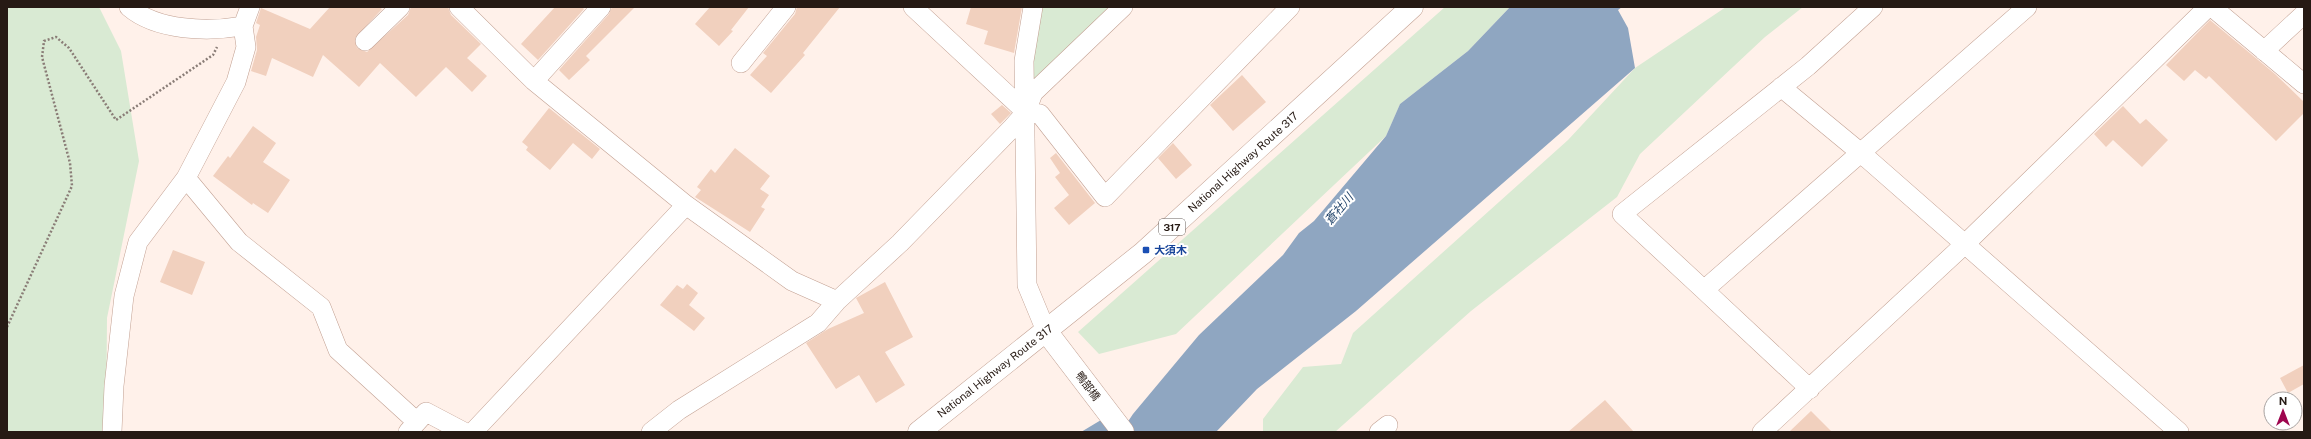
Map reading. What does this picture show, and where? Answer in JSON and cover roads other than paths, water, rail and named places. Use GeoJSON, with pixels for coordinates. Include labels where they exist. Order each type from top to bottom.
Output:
{"type":"FeatureCollection","features":[{"type":"Feature","properties":{"kind":"main road","name":"National Highway Route 317"},"geometry":{"type":"LineString","coordinates":[[919,432],[1049,335],[1143,253],[1412,7]]}},
{"type":"Feature","properties":{"kind":"main road","name":"鴨部橋"},"geometry":{"type":"LineString","coordinates":[[1049,335],[1123,432]]}},
{"type":"Feature","properties":{"kind":"street"},"geometry":{"type":"LineString","coordinates":[[129,7],[163,26],[235,28]]}},
{"type":"Feature","properties":{"kind":"street"},"geometry":{"type":"LineString","coordinates":[[235,28],[250,7]]}},
{"type":"Feature","properties":{"kind":"street"},"geometry":{"type":"LineString","coordinates":[[365,41],[400,7]]}},
{"type":"Feature","properties":{"kind":"street"},"geometry":{"type":"LineString","coordinates":[[458,7],[534,80],[686,205],[792,281],[836,301]]}},
{"type":"Feature","properties":{"kind":"street"},"geometry":{"type":"LineString","coordinates":[[534,80],[601,7]]}},
{"type":"Feature","properties":{"kind":"street"},"geometry":{"type":"LineString","coordinates":[[741,63],[786,7]]}},
{"type":"Feature","properties":{"kind":"street"},"geometry":{"type":"LineString","coordinates":[[913,7],[1026,112],[1040,114],[1105,197],[1290,7]]}},
{"type":"Feature","properties":{"kind":"street"},"geometry":{"type":"LineString","coordinates":[[1033,7],[1024,61],[1026,112],[1027,285],[1049,335]]}},
{"type":"Feature","properties":{"kind":"street"},"geometry":{"type":"LineString","coordinates":[[651,432],[679,410],[818,323],[836,301],[900,243],[1026,112],[1033,93],[1123,7]]}},
{"type":"Feature","properties":{"kind":"street"},"geometry":{"type":"LineString","coordinates":[[1810,389],[1622,214],[1781,87],[1872,7]]}},
{"type":"Feature","properties":{"kind":"street"},"geometry":{"type":"LineString","coordinates":[[1704,290],[2027,7]]}},
{"type":"Feature","properties":{"kind":"street"},"geometry":{"type":"LineString","coordinates":[[1762,432],[1965,244],[2208,7]]}},
{"type":"Feature","properties":{"kind":"street"},"geometry":{"type":"LineString","coordinates":[[2212,7],[2304,84]]}},
{"type":"Feature","properties":{"kind":"street"},"geometry":{"type":"LineString","coordinates":[[2264,51],[2304,14]]}},
{"type":"Feature","properties":{"kind":"street"},"geometry":{"type":"LineString","coordinates":[[112,432],[114,386],[124,296],[138,242],[186,178],[236,82],[246,47],[235,28]]}},
{"type":"Feature","properties":{"kind":"street"},"geometry":{"type":"LineString","coordinates":[[1781,87],[1861,153],[2180,432]]}},
{"type":"Feature","properties":{"kind":"street"},"geometry":{"type":"LineString","coordinates":[[186,178],[239,242],[321,307],[338,350],[412,427],[426,412],[464,432]]}},
{"type":"Feature","properties":{"kind":"street"},"geometry":{"type":"LineString","coordinates":[[473,432],[686,205]]}},
{"type":"Feature","properties":{"kind":"water","name":"蒼社川"},"geometry":{"type":"Polygon","coordinates":[[[1510,7],[1622,7],[1618,10],[1628,28],[1635,68],[1356,311],[1257,389],[1216,432],[1121,432],[1133,414],[1199,335],[1283,255],[1299,233],[1314,221],[1386,136],[1400,104],[1468,51],[1510,7]]]}},
{"type":"Feature","properties":{"kind":"water"},"geometry":{"type":"Polygon","coordinates":[[[1101,420],[1113,432],[1081,432],[1101,420]]]}},
{"type":"Feature","properties":{"kind":"place","name":"大須木"},"geometry":{"type":"Point","coordinates":[1146,250]}}]}
